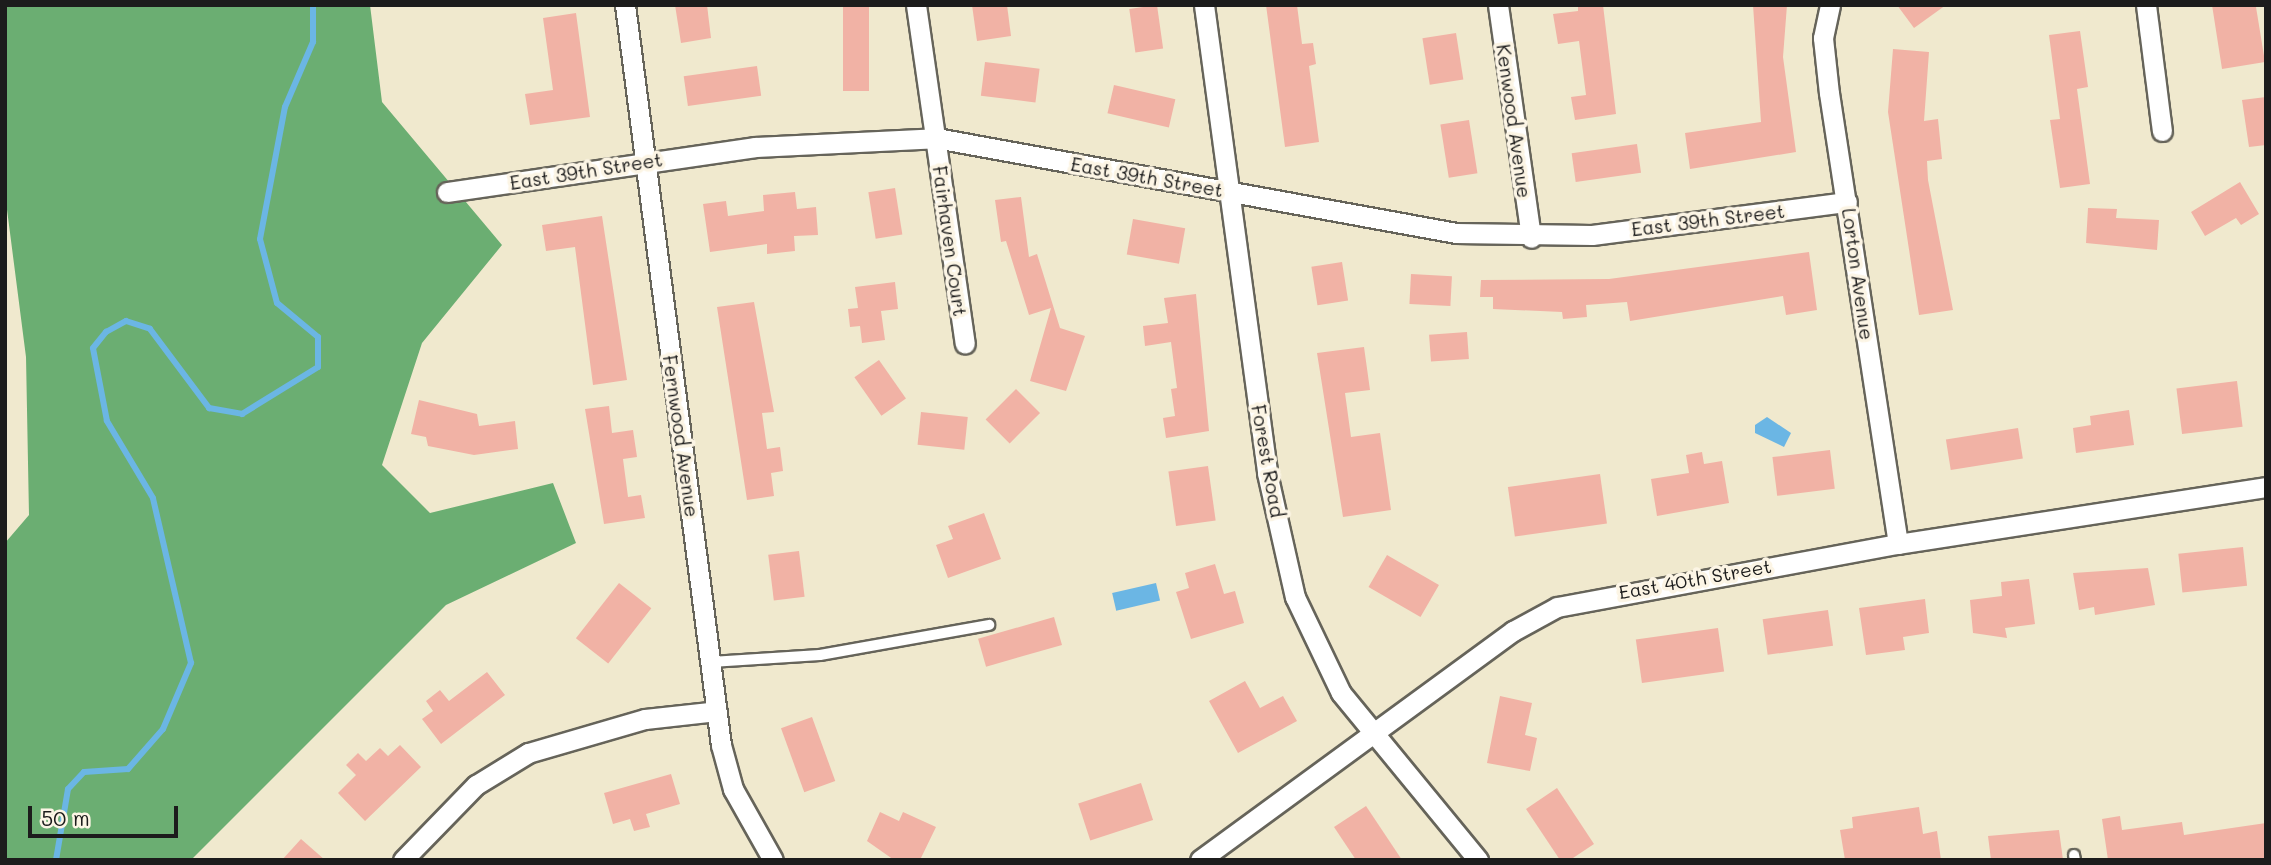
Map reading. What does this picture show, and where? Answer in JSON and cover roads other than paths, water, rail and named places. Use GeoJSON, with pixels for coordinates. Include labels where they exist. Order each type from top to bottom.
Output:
{"type":"FeatureCollection","features":[{"type":"Feature","properties":{"kind":"street","name":"Fernwood Avenue"},"geometry":{"type":"LineString","coordinates":[[625,5],[717,710]]}},
{"type":"Feature","properties":{"kind":"street","name":"Fairhaven Court"},"geometry":{"type":"LineString","coordinates":[[916,5],[965,343]]}},
{"type":"Feature","properties":{"kind":"street","name":"Forest Road"},"geometry":{"type":"LineString","coordinates":[[1204,5],[1267,472],[1295,597],[1341,693],[1478,860]]}},
{"type":"Feature","properties":{"kind":"street","name":"Kenwood Avenue"},"geometry":{"type":"LineString","coordinates":[[1498,5],[1531,237]]}},
{"type":"Feature","properties":{"kind":"street","name":"Lorton Avenue"},"geometry":{"type":"LineString","coordinates":[[1830,5],[1823,38],[1898,544]]}},
{"type":"Feature","properties":{"kind":"street"},"geometry":{"type":"LineString","coordinates":[[2146,5],[2162,131]]}},
{"type":"Feature","properties":{"kind":"street","name":"East 39th Street"},"geometry":{"type":"LineString","coordinates":[[447,192],[755,147],[936,138],[1456,233],[1531,237],[1847,202]]}},
{"type":"Feature","properties":{"kind":"street","name":"East 40th Street"},"geometry":{"type":"LineString","coordinates":[[1200,860],[1513,631],[1558,607],[1898,544],[2266,487]]}},
{"type":"Feature","properties":{"kind":"street"},"geometry":{"type":"LineString","coordinates":[[403,860],[476,785],[528,753],[645,719],[717,710],[733,789],[773,860]]}},
{"type":"Feature","properties":{"kind":"lane"},"geometry":{"type":"LineString","coordinates":[[711,662],[820,655],[989,625]]}},
{"type":"Feature","properties":{"kind":"water"},"geometry":{"type":"Polygon","coordinates":[[[1767,417],[1791,433],[1784,447],[1755,433],[1755,425],[1767,417]]]}},
{"type":"Feature","properties":{"kind":"water"},"geometry":{"type":"Polygon","coordinates":[[[1156,583],[1160,601],[1116,611],[1112,593],[1156,583]]]}},
{"type":"Feature","properties":{"kind":"waterway"},"geometry":{"type":"LineString","coordinates":[[56,860],[68,789],[84,772],[128,769],[163,729],[191,663],[153,498],[107,421],[93,348],[106,332],[126,321],[150,329],[209,408],[242,414],[318,367],[318,337],[277,303],[260,239],[285,107],[313,42],[313,5]]}}]}
